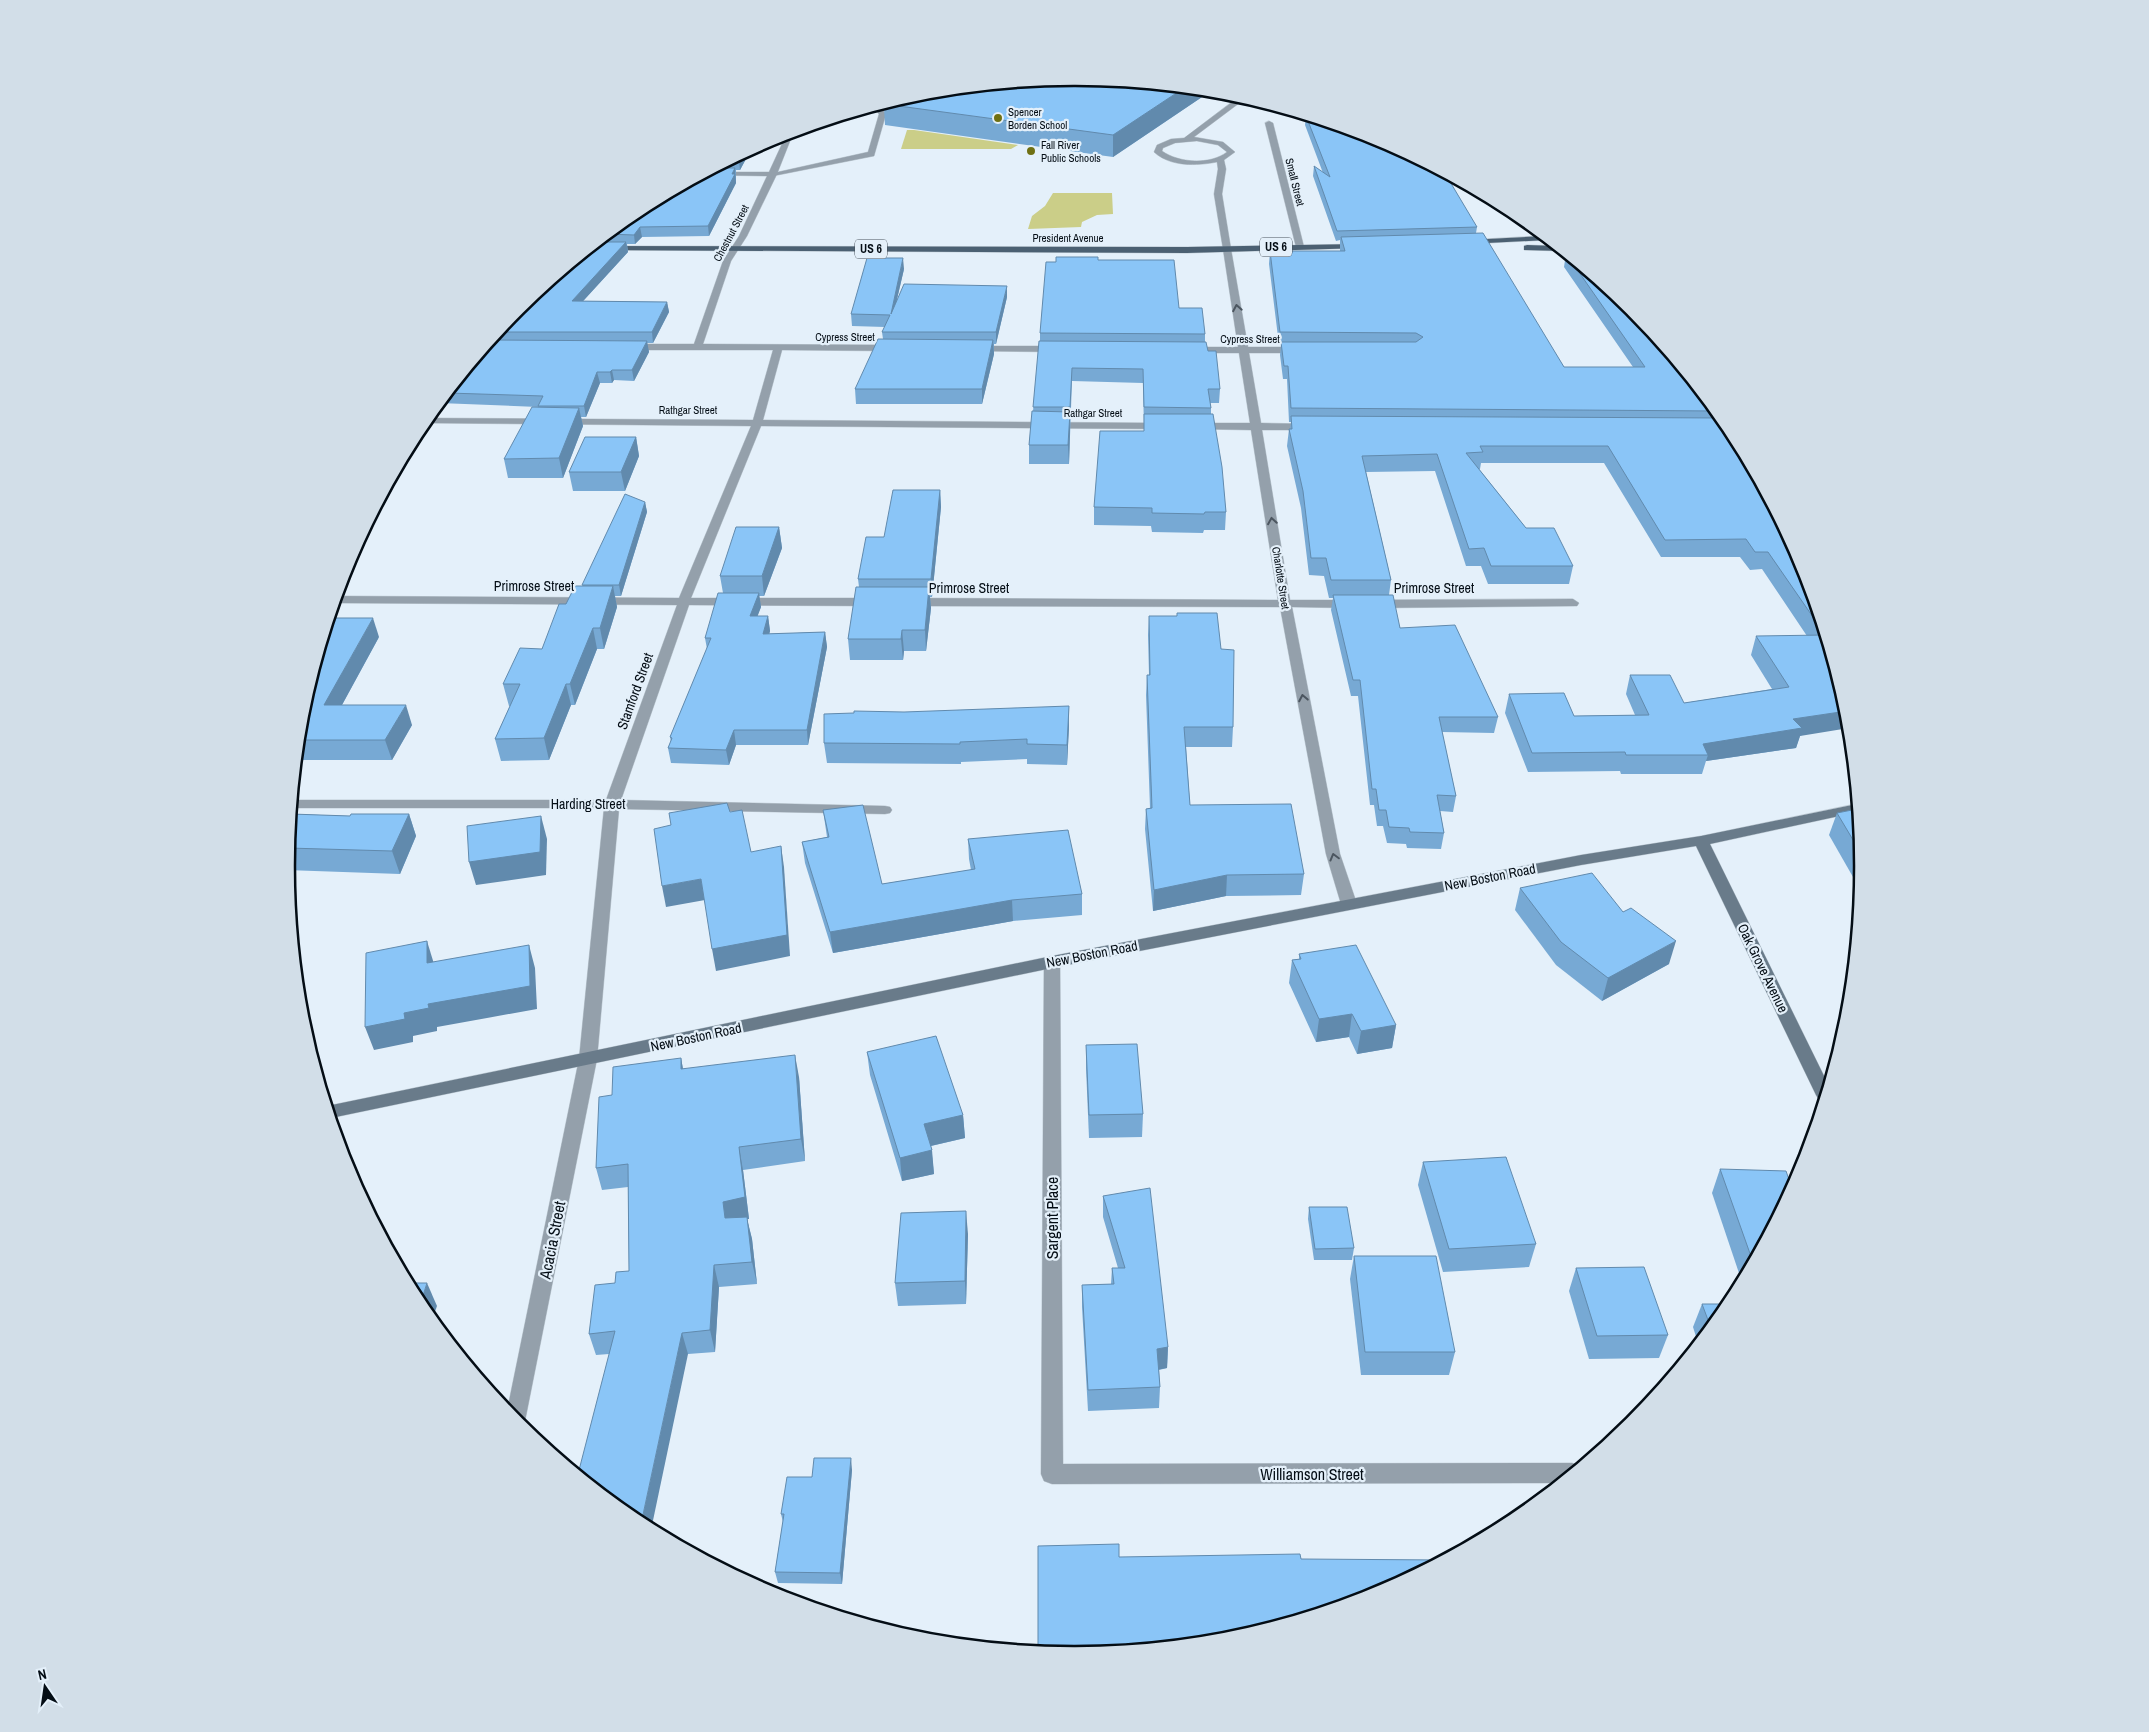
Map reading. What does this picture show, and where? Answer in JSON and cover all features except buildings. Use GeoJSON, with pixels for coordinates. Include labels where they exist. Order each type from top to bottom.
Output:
{"type":"FeatureCollection","features":[{"type":"Feature","properties":{"kind":"main road"},"geometry":{"type":"LineString","coordinates":[[1537,239],[1457,244],[1551,249]]}},
{"type":"Feature","properties":{"kind":"main road","name":"President Avenue"},"geometry":{"type":"LineString","coordinates":[[599,248],[1227,249],[1369,246]]}},
{"type":"Feature","properties":{"kind":"street"},"geometry":{"type":"LineString","coordinates":[[1220,159],[1208,162],[1183,162],[1158,152],[1163,144],[1186,140],[1235,103]]}},
{"type":"Feature","properties":{"kind":"street"},"geometry":{"type":"LineString","coordinates":[[717,174],[773,174],[871,154],[882,114],[880,111]]}},
{"type":"Feature","properties":{"kind":"street","name":"Small Street"},"geometry":{"type":"LineString","coordinates":[[1269,123],[1300,247]]}},
{"type":"Feature","properties":{"kind":"street","name":"Charlotte Street"},"geometry":{"type":"LineString","coordinates":[[1186,140],[1212,141],[1228,147],[1231,152],[1220,159],[1222,169],[1218,194],[1285,604],[1333,854],[1349,904]]}},
{"type":"Feature","properties":{"kind":"street","name":"Chestnut Street"},"geometry":{"type":"LineString","coordinates":[[697,348],[727,261],[736,249],[788,142]]}},
{"type":"Feature","properties":{"kind":"street","name":"Cypress Street"},"geometry":{"type":"LineString","coordinates":[[620,347],[907,348]]}},
{"type":"Feature","properties":{"kind":"street","name":"Stamford Street"},"geometry":{"type":"LineString","coordinates":[[588,1059],[612,804],[684,602],[756,423],[778,348]]}},
{"type":"Feature","properties":{"kind":"street"},"geometry":{"type":"LineString","coordinates":[[966,349],[1066,349]]}},
{"type":"Feature","properties":{"kind":"street","name":"Cypress Street"},"geometry":{"type":"LineString","coordinates":[[1174,350],[1310,350]]}},
{"type":"Feature","properties":{"kind":"street","name":"Rathgar Street"},"geometry":{"type":"LineString","coordinates":[[435,420],[1326,427]]}},
{"type":"Feature","properties":{"kind":"street","name":"Primrose Street"},"geometry":{"type":"LineString","coordinates":[[342,600],[1285,604],[1573,603]]}},
{"type":"Feature","properties":{"kind":"street","name":"Harding Street"},"geometry":{"type":"LineString","coordinates":[[297,804],[612,804],[885,810]]}},
{"type":"Feature","properties":{"kind":"street","name":"New Boston Road"},"geometry":{"type":"LineString","coordinates":[[334,1111],[1052,962],[1580,860],[1700,841],[1852,809]]}},
{"type":"Feature","properties":{"kind":"street","name":"Oak Grove Avenue"},"geometry":{"type":"LineString","coordinates":[[1700,841],[1822,1088]]}},
{"type":"Feature","properties":{"kind":"street","name":"Sargent Place"},"geometry":{"type":"LineString","coordinates":[[1052,962],[1052,1474]]}},
{"type":"Feature","properties":{"kind":"street","name":"Acacia Street"},"geometry":{"type":"LineString","coordinates":[[517,1411],[588,1059]]}},
{"type":"Feature","properties":{"kind":"street","name":"Williamson Street"},"geometry":{"type":"LineString","coordinates":[[1052,1474],[1564,1473]]}},
{"type":"Feature","properties":{"kind":"green space"},"geometry":{"type":"Polygon","coordinates":[[[907,130],[1018,145],[1011,149],[901,149],[907,130]]]}},
{"type":"Feature","properties":{"kind":"green space"},"geometry":{"type":"Polygon","coordinates":[[[1053,193],[1112,193],[1113,214],[1097,215],[1082,222],[1081,227],[1028,229],[1032,216],[1045,206],[1053,193]]]}},
{"type":"Feature","properties":{"kind":"place","name":"Spencer Borden School"},"geometry":{"type":"Point","coordinates":[998,118]}},
{"type":"Feature","properties":{"kind":"place","name":"Fall River Public Schools"},"geometry":{"type":"Point","coordinates":[1031,151]}}]}
